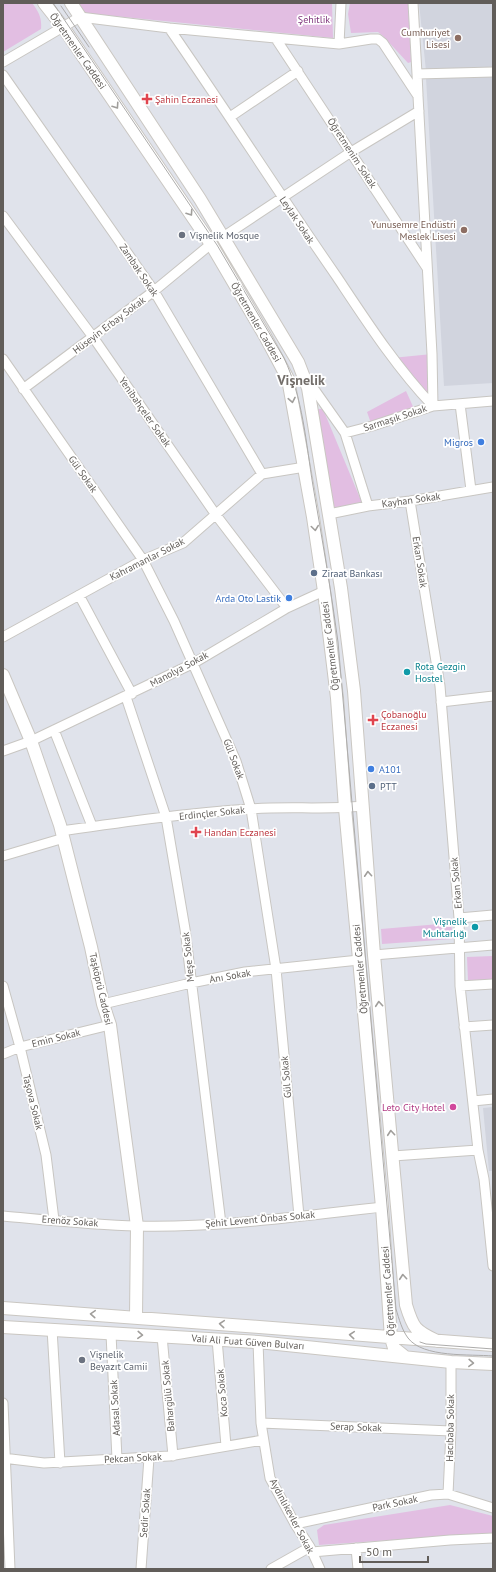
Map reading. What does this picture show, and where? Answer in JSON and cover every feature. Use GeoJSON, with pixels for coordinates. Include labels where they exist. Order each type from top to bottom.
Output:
{"type":"FeatureCollection","features":[{"type":"Feature","properties":{"kind":"main road","name":"Öğretmenler Caddesi"},"geometry":{"type":"LineString","coordinates":[[44,3],[63,27],[211,244],[266,336],[288,379],[305,467],[324,591],[336,698],[382,1207],[392,1343],[404,1356]]}},
{"type":"Feature","properties":{"kind":"main road","name":"Öğretmenler Caddesi"},"geometry":{"type":"LineString","coordinates":[[71,3],[200,199],[298,362],[308,388],[341,588],[354,691],[374,955],[406,1305],[412,1324],[421,1334],[438,1341]]}},
{"type":"Feature","properties":{"kind":"main road","name":"Taşköprü Caddesi"},"geometry":{"type":"LineString","coordinates":[[3,675],[31,741],[62,835],[91,947],[103,1004],[110,1025],[137,1226],[136,1317]]}},
{"type":"Feature","properties":{"kind":"main road","name":"Vali Ali Fuat Güven Bulvarı"},"geometry":{"type":"LineString","coordinates":[[3,1308],[136,1317],[392,1343],[405,1339],[493,1344]]}},
{"type":"Feature","properties":{"kind":"main road"},"geometry":{"type":"LineString","coordinates":[[405,1339],[408,1333],[409,1315]]}},
{"type":"Feature","properties":{"kind":"main road","name":"Vali Ali Fuat Güven Bulvarı"},"geometry":{"type":"LineString","coordinates":[[3,1327],[258,1342],[451,1362],[493,1364]]}},
{"type":"Feature","properties":{"kind":"main road"},"geometry":{"type":"LineString","coordinates":[[380,1354],[392,1343]]}},
{"type":"Feature","properties":{"kind":"street"},"geometry":{"type":"LineString","coordinates":[[339,44],[341,3]]}},
{"type":"Feature","properties":{"kind":"street"},"geometry":{"type":"LineString","coordinates":[[413,3],[428,268],[433,406]]}},
{"type":"Feature","properties":{"kind":"street"},"geometry":{"type":"LineString","coordinates":[[3,62],[80,17],[169,28],[339,44],[371,38],[378,39],[383,43],[418,96]]}},
{"type":"Feature","properties":{"kind":"street","name":"Leylak Sokak"},"geometry":{"type":"LineString","coordinates":[[169,28],[230,117],[282,198],[391,356],[433,406]]}},
{"type":"Feature","properties":{"kind":"street","name":"Öğretmenim Sokak"},"geometry":{"type":"LineString","coordinates":[[276,39],[428,268]]}},
{"type":"Feature","properties":{"kind":"street"},"geometry":{"type":"LineString","coordinates":[[230,117],[298,71]]}},
{"type":"Feature","properties":{"kind":"street"},"geometry":{"type":"LineString","coordinates":[[417,74],[493,72]]}},
{"type":"Feature","properties":{"kind":"street","name":"Zambak Sokak"},"geometry":{"type":"LineString","coordinates":[[3,75],[154,291],[262,474]]}},
{"type":"Feature","properties":{"kind":"street"},"geometry":{"type":"LineString","coordinates":[[223,237],[351,152],[419,111]]}},
{"type":"Feature","properties":{"kind":"street","name":"Yenibahçeler Sokak"},"geometry":{"type":"LineString","coordinates":[[3,216],[93,337],[216,515],[286,608]]}},
{"type":"Feature","properties":{"kind":"street","name":"Hüseyin Erbay Sokak"},"geometry":{"type":"LineString","coordinates":[[23,389],[154,291],[211,244]]}},
{"type":"Feature","properties":{"kind":"street","name":"Gül Sokak"},"geometry":{"type":"LineString","coordinates":[[3,359],[143,560],[194,663],[236,760],[251,809],[276,969],[299,1216]]}},
{"type":"Feature","properties":{"kind":"street"},"geometry":{"type":"LineString","coordinates":[[298,362],[312,388],[344,434],[368,506]]}},
{"type":"Feature","properties":{"kind":"street","name":"Sarmaşık Sokak"},"geometry":{"type":"LineString","coordinates":[[344,434],[433,406],[493,401]]}},
{"type":"Feature","properties":{"kind":"street"},"geometry":{"type":"LineString","coordinates":[[460,404],[471,490]]}},
{"type":"Feature","properties":{"kind":"street"},"geometry":{"type":"LineString","coordinates":[[262,474],[305,467]]}},
{"type":"Feature","properties":{"kind":"street","name":"Kahramanlar Sokak"},"geometry":{"type":"LineString","coordinates":[[3,637],[143,560],[183,543],[262,474]]}},
{"type":"Feature","properties":{"kind":"street","name":"Kayhan Sokak"},"geometry":{"type":"LineString","coordinates":[[329,514],[368,506],[410,501],[493,487]]}},
{"type":"Feature","properties":{"kind":"street","name":"Erkan Sokak"},"geometry":{"type":"LineString","coordinates":[[410,501],[440,686],[440,702],[459,918],[460,986],[478,1150],[488,1179],[493,1266]]}},
{"type":"Feature","properties":{"kind":"street","name":"Manolya Sokak"},"geometry":{"type":"LineString","coordinates":[[3,751],[31,741],[194,663],[286,608],[324,591]]}},
{"type":"Feature","properties":{"kind":"street","name":"Meşe Sokak"},"geometry":{"type":"LineString","coordinates":[[79,595],[129,695],[166,817],[185,929],[221,1224]]}},
{"type":"Feature","properties":{"kind":"street"},"geometry":{"type":"LineString","coordinates":[[440,702],[493,696]]}},
{"type":"Feature","properties":{"kind":"street"},"geometry":{"type":"LineString","coordinates":[[54,730],[92,826]]}},
{"type":"Feature","properties":{"kind":"street","name":"Erdinçler Sokak"},"geometry":{"type":"LineString","coordinates":[[3,856],[92,826],[147,818],[251,809],[345,808],[363,806]]}},
{"type":"Feature","properties":{"kind":"street"},"geometry":{"type":"LineString","coordinates":[[459,918],[493,915]]}},
{"type":"Feature","properties":{"kind":"street"},"geometry":{"type":"LineString","coordinates":[[374,955],[493,945]]}},
{"type":"Feature","properties":{"kind":"street","name":"Anı Sokak"},"geometry":{"type":"LineString","coordinates":[[103,1004],[245,972],[359,960]]}},
{"type":"Feature","properties":{"kind":"street"},"geometry":{"type":"LineString","coordinates":[[460,986],[493,984]]}},
{"type":"Feature","properties":{"kind":"street","name":"Taşova Sokak"},"geometry":{"type":"LineString","coordinates":[[3,986],[20,1047],[46,1154],[54,1220]]}},
{"type":"Feature","properties":{"kind":"street","name":"Emin Sokak"},"geometry":{"type":"LineString","coordinates":[[3,1054],[20,1047],[110,1025]]}},
{"type":"Feature","properties":{"kind":"street"},"geometry":{"type":"LineString","coordinates":[[464,1027],[493,1025]]}},
{"type":"Feature","properties":{"kind":"street"},"geometry":{"type":"LineString","coordinates":[[473,1101],[493,1099]]}},
{"type":"Feature","properties":{"kind":"street"},"geometry":{"type":"LineString","coordinates":[[393,1156],[478,1150]]}},
{"type":"Feature","properties":{"kind":"street","name":"Şehit Levent Önbas Sokak"},"geometry":{"type":"LineString","coordinates":[[137,1226],[221,1224],[286,1219],[299,1216],[382,1207]]}},
{"type":"Feature","properties":{"kind":"street","name":"Erenöz Sokak"},"geometry":{"type":"LineString","coordinates":[[3,1216],[137,1226]]}},
{"type":"Feature","properties":{"kind":"street"},"geometry":{"type":"LineString","coordinates":[[52,1329],[60,1463]]}},
{"type":"Feature","properties":{"kind":"street","name":"Adasal Sokak"},"geometry":{"type":"LineString","coordinates":[[110,1334],[117,1459]]}},
{"type":"Feature","properties":{"kind":"street","name":"Bahargülü Sokak"},"geometry":{"type":"LineString","coordinates":[[162,1336],[173,1456]]}},
{"type":"Feature","properties":{"kind":"street","name":"Koca Sokak"},"geometry":{"type":"LineString","coordinates":[[218,1339],[226,1446]]}},
{"type":"Feature","properties":{"kind":"street","name":"Aydınlıkevler Sokak"},"geometry":{"type":"LineString","coordinates":[[258,1342],[261,1423],[270,1478],[311,1550],[320,1569]]}},
{"type":"Feature","properties":{"kind":"street","name":"Hacıbaba Sokak"},"geometry":{"type":"LineString","coordinates":[[448,1494],[451,1431],[451,1362]]}},
{"type":"Feature","properties":{"kind":"street"},"geometry":{"type":"LineString","coordinates":[[3,1404],[4,1461],[10,1569]]}},
{"type":"Feature","properties":{"kind":"street","name":"Serap Sokak"},"geometry":{"type":"LineString","coordinates":[[261,1423],[451,1431]]}},
{"type":"Feature","properties":{"kind":"street","name":"Pekcan Sokak"},"geometry":{"type":"LineString","coordinates":[[4,1461],[44,1464],[149,1458],[173,1456],[263,1440]]}},
{"type":"Feature","properties":{"kind":"street","name":"Sedir Sokak"},"geometry":{"type":"LineString","coordinates":[[141,1569],[149,1458]]}},
{"type":"Feature","properties":{"kind":"street","name":"Park Sokak"},"geometry":{"type":"LineString","coordinates":[[295,1524],[431,1495],[448,1494],[493,1508]]}},
{"type":"Feature","properties":{"kind":"street"},"geometry":{"type":"LineString","coordinates":[[271,1569],[311,1550],[493,1538]]}},
{"type":"Feature","properties":{"kind":"street"},"geometry":{"type":"LineString","coordinates":[[356,1548],[358,1569]]}},
{"type":"Feature","properties":{"kind":"shaded area","name":"Cumhuriyet Lisesi"},"geometry":{"type":"Polygon","coordinates":[[[419,3],[493,3],[493,68],[426,71],[419,3]]]}},
{"type":"Feature","properties":{"kind":"shaded area","name":"Yunusemre Endüstri Meslek Lisesi"},"geometry":{"type":"Polygon","coordinates":[[[493,77],[493,383],[444,386],[426,78],[493,77]]]}},
{"type":"Feature","properties":{"kind":"shaded area"},"geometry":{"type":"Polygon","coordinates":[[[493,1107],[493,1171],[489,1171],[483,1108],[493,1107]]]}},
{"type":"Feature","properties":{"kind":"green space"},"geometry":{"type":"Polygon","coordinates":[[[3,3],[32,3],[40,15],[41,29],[3,52],[3,3]]]}},
{"type":"Feature","properties":{"kind":"green space","name":"Şehitlik"},"geometry":{"type":"Polygon","coordinates":[[[77,3],[332,3],[333,38],[84,13],[77,3]]]}},
{"type":"Feature","properties":{"kind":"green space"},"geometry":{"type":"Polygon","coordinates":[[[350,3],[408,3],[411,62],[408,63],[378,32],[351,33],[348,14],[350,3]]]}},
{"type":"Feature","properties":{"kind":"green space"},"geometry":{"type":"Polygon","coordinates":[[[432,354],[433,406],[392,358],[432,354]]]}},
{"type":"Feature","properties":{"kind":"green space"},"geometry":{"type":"Polygon","coordinates":[[[406,391],[415,411],[372,426],[367,412],[406,391]]]}},
{"type":"Feature","properties":{"kind":"green space"},"geometry":{"type":"Polygon","coordinates":[[[317,409],[323,409],[362,503],[333,509],[317,409]]]}},
{"type":"Feature","properties":{"kind":"green space"},"geometry":{"type":"Polygon","coordinates":[[[451,923],[453,939],[382,944],[381,929],[451,923]]]}},
{"type":"Feature","properties":{"kind":"green space"},"geometry":{"type":"Polygon","coordinates":[[[493,956],[493,980],[468,981],[467,957],[493,956]]]}},
{"type":"Feature","properties":{"kind":"green space"},"geometry":{"type":"Polygon","coordinates":[[[450,1505],[493,1516],[493,1533],[319,1545],[317,1530],[324,1525],[450,1505]]]}},
{"type":"Feature","properties":{"kind":"tram line"},"geometry":{"type":"LineString","coordinates":[[53,3],[217,245],[284,358],[296,389],[306,437],[338,642],[396,1309],[402,1328],[408,1338],[424,1349],[448,1354],[493,1356]]}},
{"type":"Feature","properties":{"kind":"tram line"},"geometry":{"type":"LineString","coordinates":[[61,6],[89,47]]}},
{"type":"Feature","properties":{"kind":"tram line"},"geometry":{"type":"LineString","coordinates":[[420,1342],[426,1344],[493,1349]]}},
{"type":"Feature","properties":{"kind":"place","name":"Cumhuriyet Lisesi"},"geometry":{"type":"Point","coordinates":[458,38]}},
{"type":"Feature","properties":{"kind":"place","name":"Şahin Eczanesi"},"geometry":{"type":"Point","coordinates":[147,99]}},
{"type":"Feature","properties":{"kind":"place","name":"Yunusemre Endüstri Meslek Lisesi"},"geometry":{"type":"Point","coordinates":[464,230]}},
{"type":"Feature","properties":{"kind":"place","name":"Vişnelik Mosque"},"geometry":{"type":"Point","coordinates":[182,235]}},
{"type":"Feature","properties":{"kind":"place","name":"Migros"},"geometry":{"type":"Point","coordinates":[481,442]}},
{"type":"Feature","properties":{"kind":"place","name":"Ziraat Bankası"},"geometry":{"type":"Point","coordinates":[314,573]}},
{"type":"Feature","properties":{"kind":"place","name":"Arda Oto Lastik"},"geometry":{"type":"Point","coordinates":[289,598]}},
{"type":"Feature","properties":{"kind":"place","name":"Rota Gezgin Hostel"},"geometry":{"type":"Point","coordinates":[407,672]}},
{"type":"Feature","properties":{"kind":"place","name":"Çobanoğlu Eczanesi"},"geometry":{"type":"Point","coordinates":[373,720]}},
{"type":"Feature","properties":{"kind":"place","name":"A101"},"geometry":{"type":"Point","coordinates":[371,769]}},
{"type":"Feature","properties":{"kind":"place","name":"PTT"},"geometry":{"type":"Point","coordinates":[372,786]}},
{"type":"Feature","properties":{"kind":"place","name":"Handan Eczanesi"},"geometry":{"type":"Point","coordinates":[196,832]}},
{"type":"Feature","properties":{"kind":"place","name":"Vişnelik Muhtarlığı"},"geometry":{"type":"Point","coordinates":[475,927]}},
{"type":"Feature","properties":{"kind":"place","name":"Leto City Hotel"},"geometry":{"type":"Point","coordinates":[453,1107]}},
{"type":"Feature","properties":{"kind":"place","name":"Vişnelik Beyazıt Camii"},"geometry":{"type":"Point","coordinates":[82,1360]}},
{"type":"Feature","properties":{"kind":"district","name":"Vişnelik"},"geometry":{"type":"Point","coordinates":[301,380]}}]}
